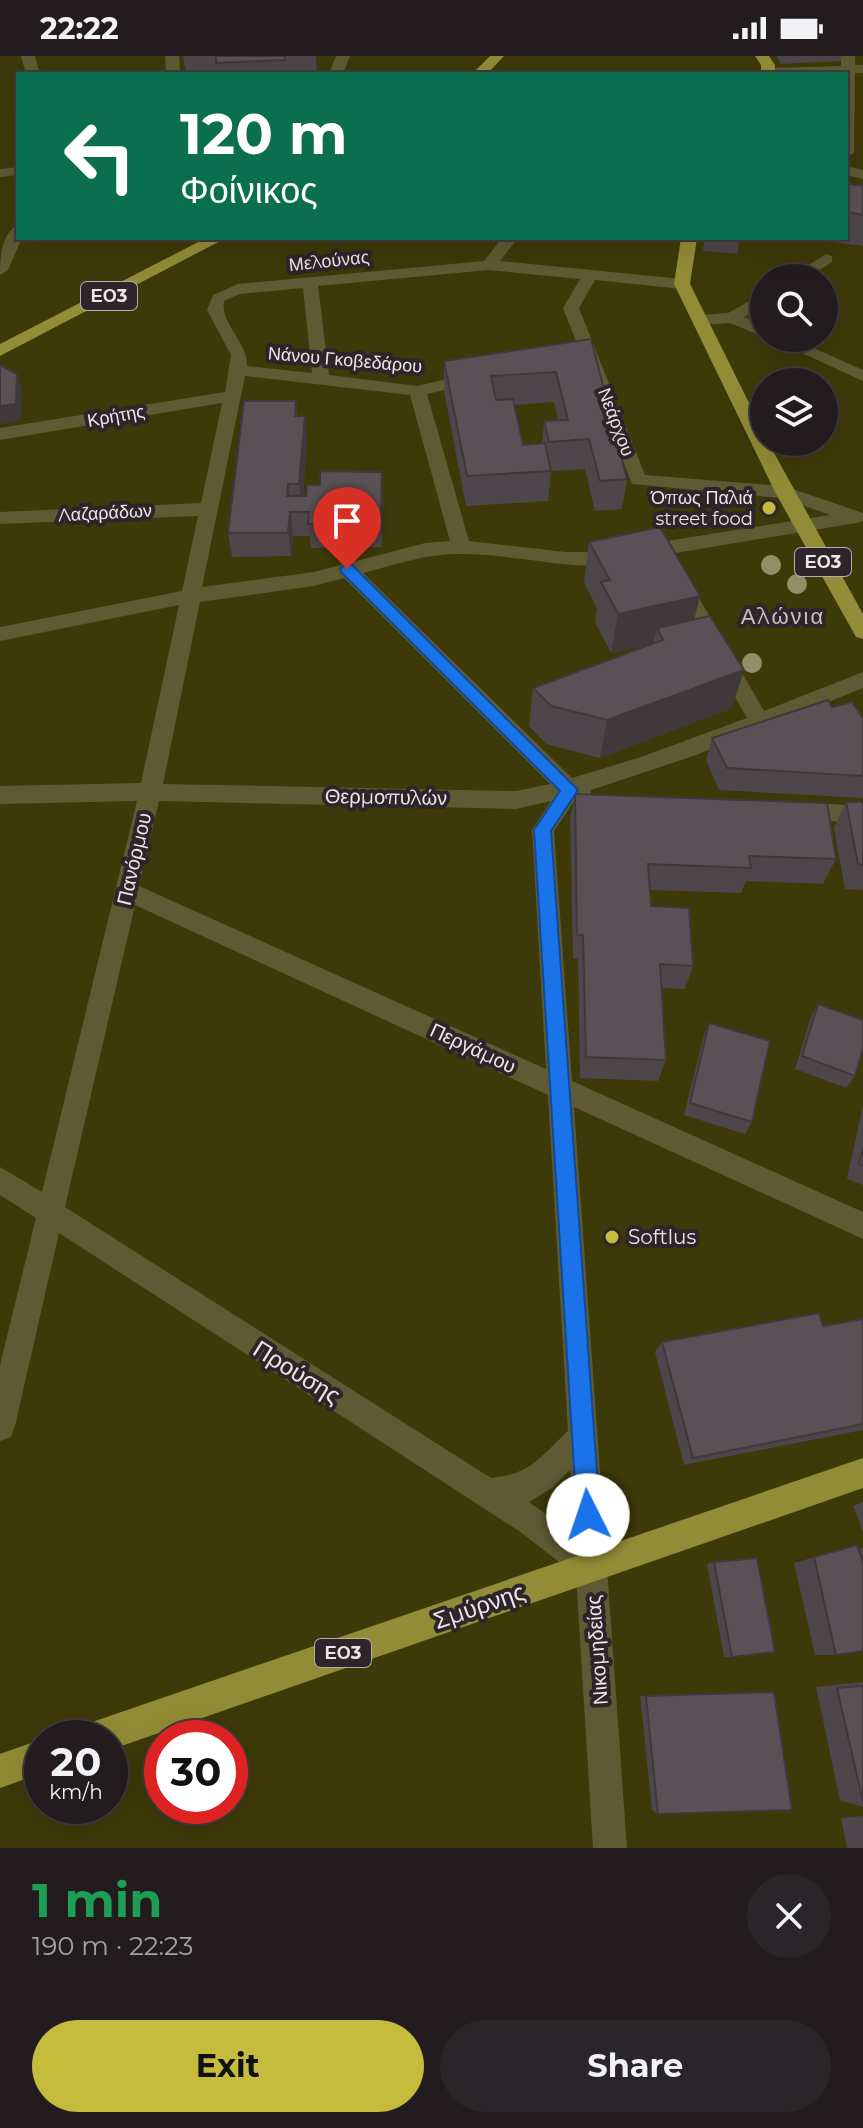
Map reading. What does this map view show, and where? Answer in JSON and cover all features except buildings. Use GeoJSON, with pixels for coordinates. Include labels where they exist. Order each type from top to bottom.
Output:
{"type":"FeatureCollection","features":[{"type":"Feature","properties":{"kind":"main road"},"geometry":{"type":"LineString","coordinates":[[481,72],[497,56]]}},
{"type":"Feature","properties":{"kind":"main road","name":"ΕΟ3"},"geometry":{"type":"LineString","coordinates":[[0,351],[214,240]]}},
{"type":"Feature","properties":{"kind":"main road"},"geometry":{"type":"LineString","coordinates":[[682,284],[689,240]]}},
{"type":"Feature","properties":{"kind":"main road","name":"ΕΟ3"},"geometry":{"type":"LineString","coordinates":[[682,284],[784,492],[863,632]]}},
{"type":"Feature","properties":{"kind":"main road","name":"Σμύρνης"},"geometry":{"type":"LineString","coordinates":[[128,1727],[863,1473]]}},
{"type":"Feature","properties":{"kind":"main road"},"geometry":{"type":"LineString","coordinates":[[0,1771],[24,1762]]}},
{"type":"Feature","properties":{"kind":"street"},"geometry":{"type":"LineString","coordinates":[[780,72],[853,65],[852,152]]}},
{"type":"Feature","properties":{"kind":"street"},"geometry":{"type":"LineString","coordinates":[[0,270],[16,234]]}},
{"type":"Feature","properties":{"kind":"street"},"geometry":{"type":"LineString","coordinates":[[489,265],[508,240]]}},
{"type":"Feature","properties":{"kind":"street"},"geometry":{"type":"LineString","coordinates":[[818,264],[826,259]]}},
{"type":"Feature","properties":{"kind":"street","name":"Μελούνας"},"geometry":{"type":"LineString","coordinates":[[219,296],[238,289],[489,265],[682,284]]}},
{"type":"Feature","properties":{"kind":"street","name":"Νεάρχου"},"geometry":{"type":"LineString","coordinates":[[590,275],[571,308],[582,354],[638,480],[784,492]]}},
{"type":"Feature","properties":{"kind":"street"},"geometry":{"type":"LineString","coordinates":[[310,283],[321,379]]}},
{"type":"Feature","properties":{"kind":"street","name":"Πανόρμου"},"geometry":{"type":"LineString","coordinates":[[0,1426],[150,792],[238,370],[239,355],[215,310],[219,296]]}},
{"type":"Feature","properties":{"kind":"street"},"geometry":{"type":"LineString","coordinates":[[732,318],[750,307]]}},
{"type":"Feature","properties":{"kind":"street"},"geometry":{"type":"LineString","coordinates":[[700,320],[732,318],[750,326]]}},
{"type":"Feature","properties":{"kind":"street"},"geometry":{"type":"LineString","coordinates":[[809,352],[863,376]]}},
{"type":"Feature","properties":{"kind":"street","name":"Νάνου Γκοβεδάρου"},"geometry":{"type":"LineString","coordinates":[[238,370],[417,391],[488,375]]}},
{"type":"Feature","properties":{"kind":"street"},"geometry":{"type":"LineString","coordinates":[[417,391],[461,547]]}},
{"type":"Feature","properties":{"kind":"street","name":"Κρήτης"},"geometry":{"type":"LineString","coordinates":[[0,434],[232,396]]}},
{"type":"Feature","properties":{"kind":"street"},"geometry":{"type":"LineString","coordinates":[[784,492],[860,518]]}},
{"type":"Feature","properties":{"kind":"street","name":"Λαζαράδων"},"geometry":{"type":"LineString","coordinates":[[0,518],[209,509]]}},
{"type":"Feature","properties":{"kind":"street"},"geometry":{"type":"LineString","coordinates":[[0,634],[191,596],[314,579],[425,550],[461,547],[566,559],[598,559],[860,518]]}},
{"type":"Feature","properties":{"kind":"street"},"geometry":{"type":"LineString","coordinates":[[661,548],[759,720]]}},
{"type":"Feature","properties":{"kind":"street"},"geometry":{"type":"LineString","coordinates":[[347,569],[570,790],[602,799]]}},
{"type":"Feature","properties":{"kind":"street","name":"Θερμοπυλών"},"geometry":{"type":"LineString","coordinates":[[0,795],[150,792],[516,800],[570,790],[657,763],[863,680]]}},
{"type":"Feature","properties":{"kind":"street"},"geometry":{"type":"LineString","coordinates":[[543,830],[570,790]]}},
{"type":"Feature","properties":{"kind":"street"},"geometry":{"type":"LineString","coordinates":[[516,800],[537,815],[543,830]]}},
{"type":"Feature","properties":{"kind":"street"},"geometry":{"type":"LineString","coordinates":[[770,810],[863,815]]}},
{"type":"Feature","properties":{"kind":"street","name":"Νικομηδείας"},"geometry":{"type":"LineString","coordinates":[[543,830],[610,1848]]}},
{"type":"Feature","properties":{"kind":"street","name":"Περγάμου"},"geometry":{"type":"LineString","coordinates":[[126,890],[863,1226]]}},
{"type":"Feature","properties":{"kind":"street","name":"Προύσης"},"geometry":{"type":"LineString","coordinates":[[0,1180],[489,1493],[592,1567]]}},
{"type":"Feature","properties":{"kind":"street"},"geometry":{"type":"LineString","coordinates":[[489,1493],[520,1490],[548,1471],[583,1437]]}},
{"type":"Feature","properties":{"kind":"shaded area"},"geometry":{"type":"Polygon","coordinates":[[[0,56],[863,56],[863,1848],[0,1848],[0,56]]]}},
{"type":"Feature","properties":{"kind":"place","name":"Όπως Παλιά street food"},"geometry":{"type":"Point","coordinates":[769,508]}},
{"type":"Feature","properties":{"kind":"place","name":"Softlus"},"geometry":{"type":"Point","coordinates":[612,1237]}},
{"type":"Feature","properties":{"kind":"district","name":"Αλώνια"},"geometry":{"type":"Point","coordinates":[783,616]}},
{"type":"Feature","properties":{"kind":"route"},"geometry":{"type":"LineString","coordinates":[[347,569],[570,790],[543,830],[588,1515]]}}]}
